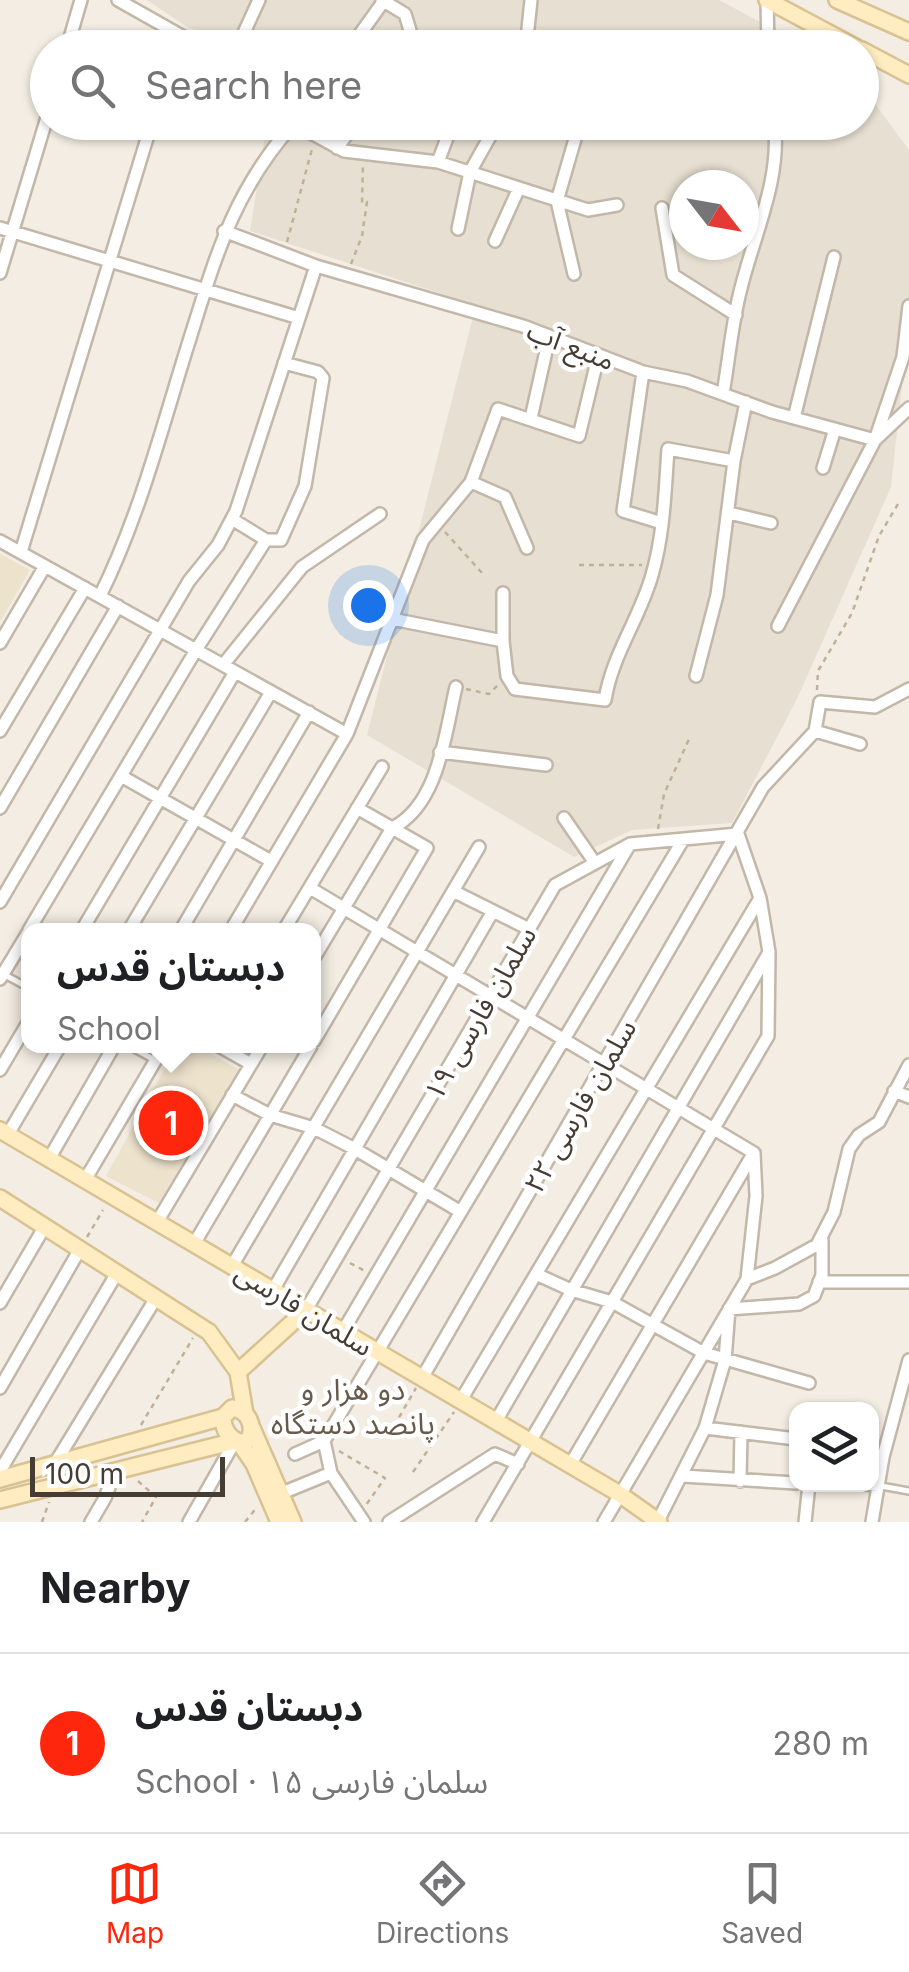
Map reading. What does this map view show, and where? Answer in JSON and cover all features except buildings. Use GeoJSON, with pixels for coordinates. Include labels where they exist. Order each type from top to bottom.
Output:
{"type":"FeatureCollection","features":[{"type":"Feature","properties":{"kind":"street"},"geometry":{"type":"LineString","coordinates":[[72,30],[81,0]]}},
{"type":"Feature","properties":{"kind":"street"},"geometry":{"type":"LineString","coordinates":[[118,0],[171,30]]}},
{"type":"Feature","properties":{"kind":"street"},"geometry":{"type":"LineString","coordinates":[[245,30],[259,0]]}},
{"type":"Feature","properties":{"kind":"street"},"geometry":{"type":"LineString","coordinates":[[528,30],[531,0]]}},
{"type":"Feature","properties":{"kind":"street"},"geometry":{"type":"LineString","coordinates":[[768,30],[767,0],[825,30]]}},
{"type":"Feature","properties":{"kind":"street"},"geometry":{"type":"LineString","coordinates":[[837,0],[909,32]]}},
{"type":"Feature","properties":{"kind":"street"},"geometry":{"type":"LineString","coordinates":[[362,30],[382,1],[406,14],[410,30]]}},
{"type":"Feature","properties":{"kind":"street"},"geometry":{"type":"LineString","coordinates":[[879,58],[909,74]]}},
{"type":"Feature","properties":{"kind":"street"},"geometry":{"type":"LineString","coordinates":[[0,273],[6,230],[39,140]]}},
{"type":"Feature","properties":{"kind":"street"},"geometry":{"type":"LineString","coordinates":[[21,552],[147,140]]}},
{"type":"Feature","properties":{"kind":"street"},"geometry":{"type":"LineString","coordinates":[[100,596],[145,487],[224,231],[277,140]]}},
{"type":"Feature","properties":{"kind":"street"},"geometry":{"type":"LineString","coordinates":[[322,140],[364,154],[438,162],[588,210],[617,205]]}},
{"type":"Feature","properties":{"kind":"street"},"geometry":{"type":"LineString","coordinates":[[338,148],[344,140]]}},
{"type":"Feature","properties":{"kind":"street"},"geometry":{"type":"LineString","coordinates":[[438,162],[446,140]]}},
{"type":"Feature","properties":{"kind":"street"},"geometry":{"type":"LineString","coordinates":[[458,229],[470,172],[488,140]]}},
{"type":"Feature","properties":{"kind":"street"},"geometry":{"type":"LineString","coordinates":[[574,140],[557,201],[574,274]]}},
{"type":"Feature","properties":{"kind":"street"},"geometry":{"type":"LineString","coordinates":[[723,394],[736,316],[764,210],[777,140]]}},
{"type":"Feature","properties":{"kind":"street"},"geometry":{"type":"LineString","coordinates":[[494,241],[519,188]]}},
{"type":"Feature","properties":{"kind":"street"},"geometry":{"type":"LineString","coordinates":[[662,208],[673,275],[736,316]]}},
{"type":"Feature","properties":{"kind":"street"},"geometry":{"type":"LineString","coordinates":[[6,230],[299,318]]}},
{"type":"Feature","properties":{"kind":"street","name":"منبع آب"},"geometry":{"type":"LineString","coordinates":[[224,231],[316,266],[522,326],[598,358],[687,381],[794,418],[874,440]]}},
{"type":"Feature","properties":{"kind":"street"},"geometry":{"type":"LineString","coordinates":[[794,418],[834,257]]}},
{"type":"Feature","properties":{"kind":"street"},"geometry":{"type":"LineString","coordinates":[[0,902],[189,581],[218,545],[232,519],[316,266]]}},
{"type":"Feature","properties":{"kind":"street"},"geometry":{"type":"LineString","coordinates":[[778,626],[874,440],[903,357],[909,306]]}},
{"type":"Feature","properties":{"kind":"street"},"geometry":{"type":"LineString","coordinates":[[531,418],[549,338]]}},
{"type":"Feature","properties":{"kind":"street"},"geometry":{"type":"LineString","coordinates":[[235,923],[347,734],[423,540],[471,482],[498,409],[579,436],[598,358]]}},
{"type":"Feature","properties":{"kind":"street"},"geometry":{"type":"LineString","coordinates":[[232,519],[266,540],[280,540],[305,486],[323,378],[318,372],[284,363]]}},
{"type":"Feature","properties":{"kind":"street"},"geometry":{"type":"LineString","coordinates":[[643,372],[623,511],[662,523]]}},
{"type":"Feature","properties":{"kind":"street"},"geometry":{"type":"LineString","coordinates":[[696,676],[717,595],[734,460],[746,402]]}},
{"type":"Feature","properties":{"kind":"street"},"geometry":{"type":"LineString","coordinates":[[874,440],[909,408]]}},
{"type":"Feature","properties":{"kind":"street"},"geometry":{"type":"LineString","coordinates":[[823,468],[835,429]]}},
{"type":"Feature","properties":{"kind":"street"},"geometry":{"type":"LineString","coordinates":[[503,593],[507,676],[515,689],[605,700],[614,664],[654,568],[668,449],[734,460]]}},
{"type":"Feature","properties":{"kind":"street"},"geometry":{"type":"LineString","coordinates":[[471,482],[505,497],[528,548]]}},
{"type":"Feature","properties":{"kind":"street"},"geometry":{"type":"LineString","coordinates":[[729,512],[771,524]]}},
{"type":"Feature","properties":{"kind":"street"},"geometry":{"type":"LineString","coordinates":[[223,664],[302,567],[380,514]]}},
{"type":"Feature","properties":{"kind":"street"},"geometry":{"type":"LineString","coordinates":[[34,923],[266,540]]}},
{"type":"Feature","properties":{"kind":"street"},"geometry":{"type":"LineString","coordinates":[[0,541],[347,734]]}},
{"type":"Feature","properties":{"kind":"street"},"geometry":{"type":"LineString","coordinates":[[0,644],[45,566]]}},
{"type":"Feature","properties":{"kind":"street"},"geometry":{"type":"LineString","coordinates":[[0,731],[85,588]]}},
{"type":"Feature","properties":{"kind":"street"},"geometry":{"type":"LineString","coordinates":[[0,808],[118,606]]}},
{"type":"Feature","properties":{"kind":"street"},"geometry":{"type":"LineString","coordinates":[[392,618],[503,641]]}},
{"type":"Feature","properties":{"kind":"street"},"geometry":{"type":"LineString","coordinates":[[86,923],[235,672]]}},
{"type":"Feature","properties":{"kind":"street"},"geometry":{"type":"LineString","coordinates":[[321,946],[392,828],[409,820],[425,793],[456,687]]}},
{"type":"Feature","properties":{"kind":"street"},"geometry":{"type":"LineString","coordinates":[[860,744],[814,731],[820,702],[875,708],[909,689]]}},
{"type":"Feature","properties":{"kind":"street"},"geometry":{"type":"LineString","coordinates":[[133,923],[271,692]]}},
{"type":"Feature","properties":{"kind":"street"},"geometry":{"type":"LineString","coordinates":[[185,923],[309,712]]}},
{"type":"Feature","properties":{"kind":"street","name":"سلمان فارسی ۲۲"},"geometry":{"type":"LineString","coordinates":[[422,1378],[763,788],[814,731]]}},
{"type":"Feature","properties":{"kind":"street"},"geometry":{"type":"LineString","coordinates":[[440,752],[546,765]]}},
{"type":"Feature","properties":{"kind":"street"},"geometry":{"type":"LineString","coordinates":[[288,923],[382,767]]}},
{"type":"Feature","properties":{"kind":"street"},"geometry":{"type":"LineString","coordinates":[[122,776],[271,862]]}},
{"type":"Feature","properties":{"kind":"street"},"geometry":{"type":"LineString","coordinates":[[321,1028],[427,848],[357,808]]}},
{"type":"Feature","properties":{"kind":"street"},"geometry":{"type":"LineString","coordinates":[[564,818],[595,863]]}},
{"type":"Feature","properties":{"kind":"street"},"geometry":{"type":"LineString","coordinates":[[483,1522],[768,1036],[769,952],[760,898],[738,834]]}},
{"type":"Feature","properties":{"kind":"street","name":"سلمان فارسی ۱۹"},"geometry":{"type":"LineString","coordinates":[[306,1310],[555,885],[630,844],[738,834]]}},
{"type":"Feature","properties":{"kind":"street"},"geometry":{"type":"LineString","coordinates":[[295,1454],[324,1441],[683,840]]}},
{"type":"Feature","properties":{"kind":"street"},"geometry":{"type":"LineString","coordinates":[[343,1331],[630,844]]}},
{"type":"Feature","properties":{"kind":"street"},"geometry":{"type":"LineString","coordinates":[[232,1266],[479,847]]}},
{"type":"Feature","properties":{"kind":"street"},"geometry":{"type":"LineString","coordinates":[[310,888],[754,1153]]}},
{"type":"Feature","properties":{"kind":"street"},"geometry":{"type":"LineString","coordinates":[[453,891],[529,929]]}},
{"type":"Feature","properties":{"kind":"street"},"geometry":{"type":"LineString","coordinates":[[460,1400],[760,898]]}},
{"type":"Feature","properties":{"kind":"street"},"geometry":{"type":"LineString","coordinates":[[273,1290],[493,911]]}},
{"type":"Feature","properties":{"kind":"street"},"geometry":{"type":"LineString","coordinates":[[1,975],[21,944]]}},
{"type":"Feature","properties":{"kind":"street"},"geometry":{"type":"LineString","coordinates":[[496,1421],[769,952]]}},
{"type":"Feature","properties":{"kind":"street"},"geometry":{"type":"LineString","coordinates":[[0,1070],[21,1033]]}},
{"type":"Feature","properties":{"kind":"street"},"geometry":{"type":"LineString","coordinates":[[4,1132],[55,1053]]}},
{"type":"Feature","properties":{"kind":"street"},"geometry":{"type":"LineString","coordinates":[[50,1159],[110,1053]]}},
{"type":"Feature","properties":{"kind":"street"},"geometry":{"type":"LineString","coordinates":[[85,1180],[160,1053]]}},
{"type":"Feature","properties":{"kind":"street"},"geometry":{"type":"LineString","coordinates":[[231,1053],[250,1064]]}},
{"type":"Feature","properties":{"kind":"street"},"geometry":{"type":"LineString","coordinates":[[157,1222],[257,1053]]}},
{"type":"Feature","properties":{"kind":"street"},"geometry":{"type":"LineString","coordinates":[[194,1244],[306,1053]]}},
{"type":"Feature","properties":{"kind":"street"},"geometry":{"type":"LineString","coordinates":[[729,1310],[798,1304],[814,1296],[819,1282],[822,1239],[834,1212],[849,1149],[859,1135],[878,1122],[909,1065]]}},
{"type":"Feature","properties":{"kind":"street"},"geometry":{"type":"LineString","coordinates":[[894,1092],[909,1097]]}},
{"type":"Feature","properties":{"kind":"street"},"geometry":{"type":"LineString","coordinates":[[232,1094],[270,1115],[314,1128],[355,1149],[461,1212]]}},
{"type":"Feature","properties":{"kind":"street","name":"سلمان فارسی"},"geometry":{"type":"LineString","coordinates":[[4,1132],[618,1493],[658,1522]]}},
{"type":"Feature","properties":{"kind":"street"},"geometry":{"type":"LineString","coordinates":[[604,1522],[746,1279],[756,1196],[754,1153]]}},
{"type":"Feature","properties":{"kind":"street"},"geometry":{"type":"LineString","coordinates":[[570,1465],[754,1153]]}},
{"type":"Feature","properties":{"kind":"street"},"geometry":{"type":"LineString","coordinates":[[0,1198],[209,1332],[238,1372],[249,1421],[274,1494],[278,1522]]}},
{"type":"Feature","properties":{"kind":"street"},"geometry":{"type":"LineString","coordinates":[[0,1303],[44,1226]]}},
{"type":"Feature","properties":{"kind":"street"},"geometry":{"type":"LineString","coordinates":[[746,1279],[811,1250],[822,1239]]}},
{"type":"Feature","properties":{"kind":"street"},"geometry":{"type":"LineString","coordinates":[[0,1388],[80,1249]]}},
{"type":"Feature","properties":{"kind":"street"},"geometry":{"type":"LineString","coordinates":[[0,1471],[117,1273]]}},
{"type":"Feature","properties":{"kind":"street"},"geometry":{"type":"LineString","coordinates":[[536,1274],[612,1302],[704,1353],[809,1382]]}},
{"type":"Feature","properties":{"kind":"street"},"geometry":{"type":"LineString","coordinates":[[819,1282],[909,1282]]}},
{"type":"Feature","properties":{"kind":"street"},"geometry":{"type":"LineString","coordinates":[[54,1466],[156,1298]]}},
{"type":"Feature","properties":{"kind":"street"},"geometry":{"type":"LineString","coordinates":[[238,1372],[306,1310]]}},
{"type":"Feature","properties":{"kind":"street"},"geometry":{"type":"LineString","coordinates":[[658,1522],[705,1428],[724,1360],[729,1310]]}},
{"type":"Feature","properties":{"kind":"street"},"geometry":{"type":"LineString","coordinates":[[879,1481],[909,1360]]}},
{"type":"Feature","properties":{"kind":"street"},"geometry":{"type":"LineString","coordinates":[[0,1479],[222,1417],[232,1408],[249,1421],[250,1439],[0,1500]]}},
{"type":"Feature","properties":{"kind":"street"},"geometry":{"type":"LineString","coordinates":[[222,1417],[224,1429],[237,1441],[293,1522]]}},
{"type":"Feature","properties":{"kind":"street"},"geometry":{"type":"LineString","coordinates":[[705,1428],[789,1438]]}},
{"type":"Feature","properties":{"kind":"street"},"geometry":{"type":"LineString","coordinates":[[740,1480],[741,1432]]}},
{"type":"Feature","properties":{"kind":"street"},"geometry":{"type":"LineString","coordinates":[[188,1522],[237,1441]]}},
{"type":"Feature","properties":{"kind":"street"},"geometry":{"type":"LineString","coordinates":[[324,1441],[331,1473],[361,1518]]}},
{"type":"Feature","properties":{"kind":"street"},"geometry":{"type":"LineString","coordinates":[[389,1522],[494,1454],[518,1464]]}},
{"type":"Feature","properties":{"kind":"street"},"geometry":{"type":"LineString","coordinates":[[92,1522],[119,1469]]}},
{"type":"Feature","properties":{"kind":"street"},"geometry":{"type":"LineString","coordinates":[[274,1494],[331,1473]]}},
{"type":"Feature","properties":{"kind":"street"},"geometry":{"type":"LineString","coordinates":[[683,1476],[789,1483]]}},
{"type":"Feature","properties":{"kind":"street"},"geometry":{"type":"LineString","coordinates":[[805,1522],[808,1492]]}},
{"type":"Feature","properties":{"kind":"street"},"geometry":{"type":"LineString","coordinates":[[872,1522],[877,1492]]}},
{"type":"Feature","properties":{"kind":"lane"},"geometry":{"type":"LineString","coordinates":[[142,1053],[155,1060]]}},
{"type":"Feature","properties":{"kind":"lane"},"geometry":{"type":"LineString","coordinates":[[879,1485],[909,1491]]}},
{"type":"Feature","properties":{"kind":"path"},"geometry":{"type":"LineString","coordinates":[[283,253],[313,140]]}},
{"type":"Feature","properties":{"kind":"path"},"geometry":{"type":"LineString","coordinates":[[346,274],[362,236],[367,202],[362,202],[364,154]]}},
{"type":"Feature","properties":{"kind":"path"},"geometry":{"type":"LineString","coordinates":[[820,702],[818,672],[852,613],[879,536],[898,504]]}},
{"type":"Feature","properties":{"kind":"path"},"geometry":{"type":"LineString","coordinates":[[437,523],[484,574]]}},
{"type":"Feature","properties":{"kind":"path"},"geometry":{"type":"LineString","coordinates":[[579,565],[654,568]]}},
{"type":"Feature","properties":{"kind":"path"},"geometry":{"type":"LineString","coordinates":[[456,687],[489,694],[507,676]]}},
{"type":"Feature","properties":{"kind":"path"},"geometry":{"type":"LineString","coordinates":[[659,842],[664,794],[690,737]]}},
{"type":"Feature","properties":{"kind":"path"},"geometry":{"type":"LineString","coordinates":[[80,1249],[112,1196]]}},
{"type":"Feature","properties":{"kind":"path"},"geometry":{"type":"LineString","coordinates":[[337,1256],[376,1276]]}},
{"type":"Feature","properties":{"kind":"path"},"geometry":{"type":"LineString","coordinates":[[130,1444],[200,1326]]}},
{"type":"Feature","properties":{"kind":"path"},"geometry":{"type":"LineString","coordinates":[[394,1426],[422,1378]]}},
{"type":"Feature","properties":{"kind":"path"},"geometry":{"type":"LineString","coordinates":[[412,1472],[460,1400]]}},
{"type":"Feature","properties":{"kind":"path"},"geometry":{"type":"LineString","coordinates":[[324,1441],[386,1478],[361,1518]]}},
{"type":"Feature","properties":{"kind":"path"},"geometry":{"type":"LineString","coordinates":[[119,1469],[156,1497],[142,1522]]}},
{"type":"Feature","properties":{"kind":"path"},"geometry":{"type":"LineString","coordinates":[[42,1522],[55,1486]]}},
{"type":"Feature","properties":{"kind":"path"},"geometry":{"type":"LineString","coordinates":[[245,1522],[274,1494]]}},
{"type":"Feature","properties":{"kind":"shaded area"},"geometry":{"type":"Polygon","coordinates":[[[147,0],[719,0],[775,30],[194,30],[147,0]]]}},
{"type":"Feature","properties":{"kind":"shaded area"},"geometry":{"type":"Polygon","coordinates":[[[879,109],[909,150],[909,321],[891,487],[797,699],[732,823],[632,830],[574,857],[367,735],[476,305],[250,231],[264,140],[879,140],[879,109]]]}},
{"type":"Feature","properties":{"kind":"shaded area"},"geometry":{"type":"Polygon","coordinates":[[[0,554],[30,570],[0,622],[0,554]]]}},
{"type":"Feature","properties":{"kind":"shaded area"},"geometry":{"type":"Polygon","coordinates":[[[173,1053],[210,1053],[239,1070],[159,1203],[106,1176],[173,1053]]]}},
{"type":"Feature","properties":{"kind":"place","name":"دبستان قدس"},"geometry":{"type":"Point","coordinates":[171,1123]}},
{"type":"Feature","properties":{"kind":"district","name":"دو هزار و پانصد دستگاه"},"geometry":{"type":"Point","coordinates":[353,1407]}}]}
